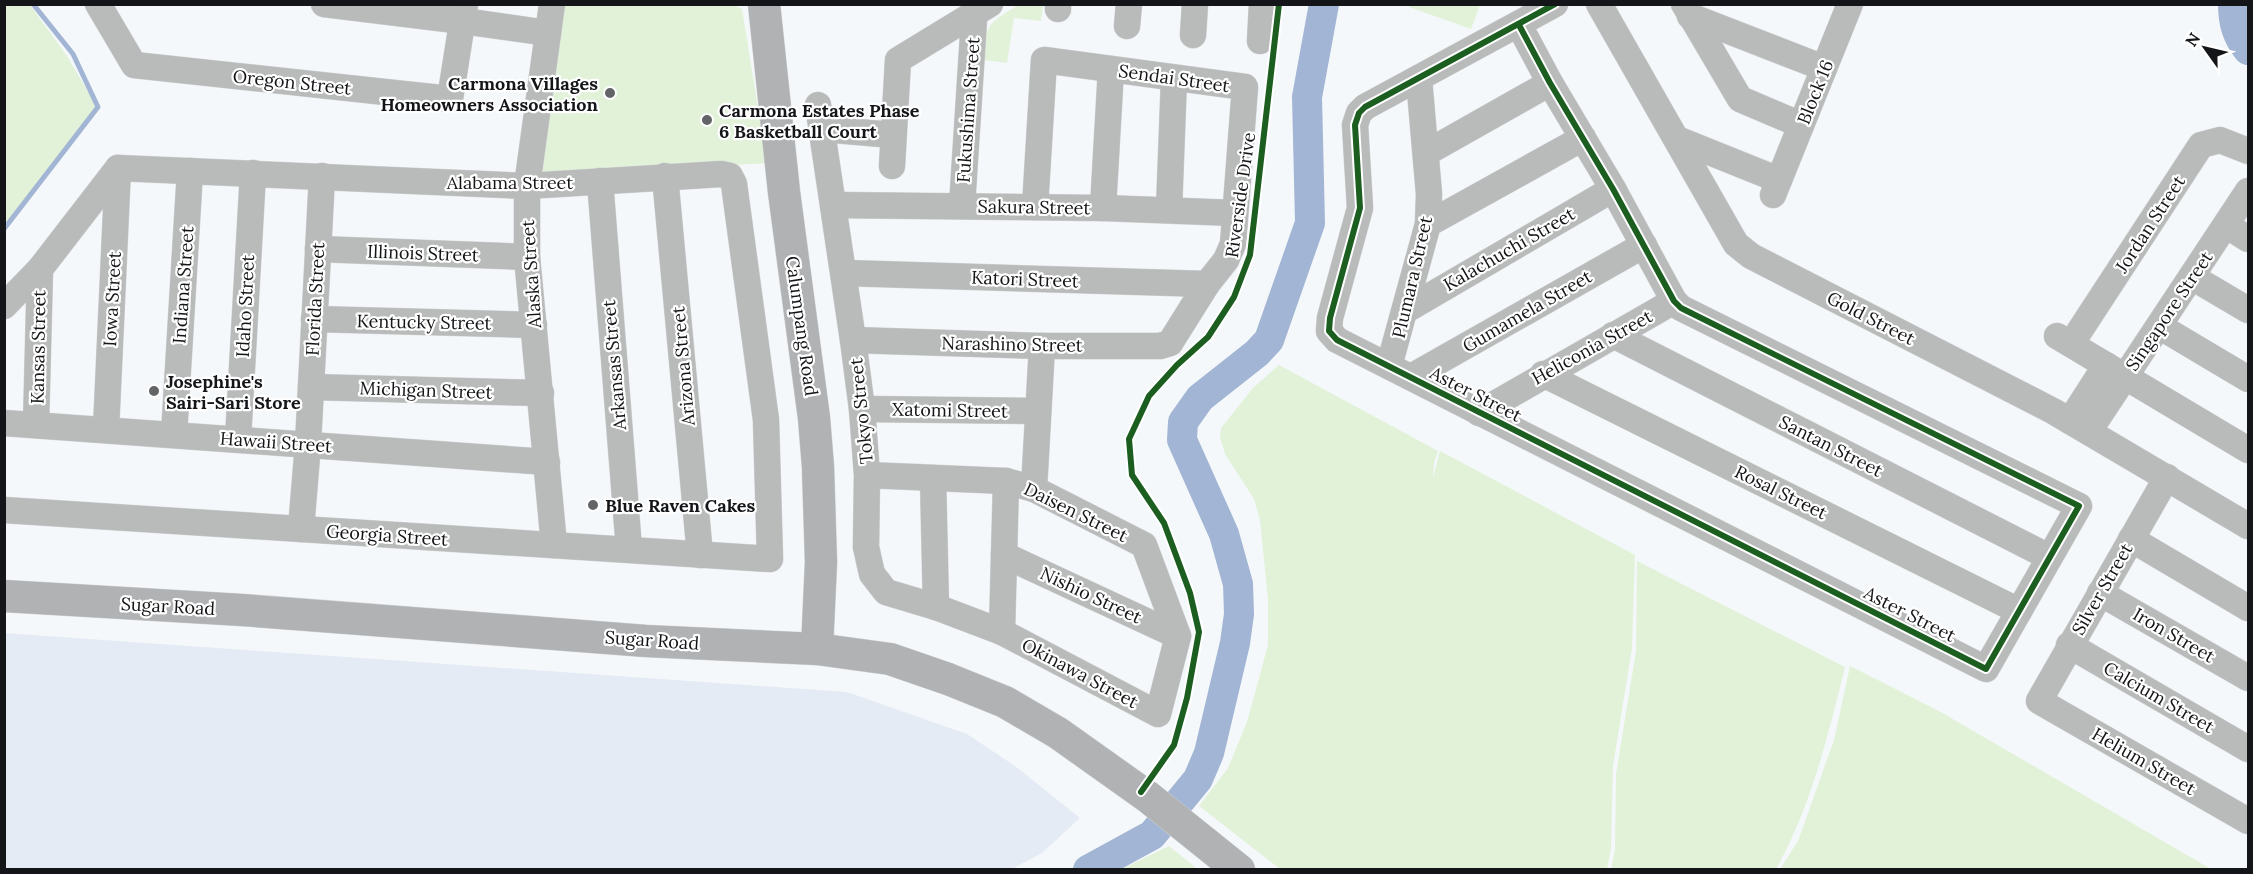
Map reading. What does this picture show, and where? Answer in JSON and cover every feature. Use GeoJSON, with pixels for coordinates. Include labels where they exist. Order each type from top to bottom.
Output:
{"type":"FeatureCollection","features":[{"type":"Feature","properties":{"kind":"main road","name":"Calumpang Road"},"geometry":{"type":"LineString","coordinates":[[764,4],[784,192],[814,417],[821,562],[817,650]]}},
{"type":"Feature","properties":{"kind":"main road","name":"Sugar Road"},"geometry":{"type":"LineString","coordinates":[[4,596],[243,610],[646,641],[817,650],[890,659],[1005,702],[1058,733],[1148,797],[1239,870]]}},
{"type":"Feature","properties":{"kind":"street","name":"Oregon Street"},"geometry":{"type":"LineString","coordinates":[[98,4],[134,65],[450,99],[464,13]]}},
{"type":"Feature","properties":{"kind":"street"},"geometry":{"type":"LineString","coordinates":[[324,4],[464,13],[548,33]]}},
{"type":"Feature","properties":{"kind":"street","name":"Alaska Street"},"geometry":{"type":"LineString","coordinates":[[552,4],[527,186],[527,257],[554,545]]}},
{"type":"Feature","properties":{"kind":"street"},"geometry":{"type":"LineString","coordinates":[[1193,35],[1195,4]]}},
{"type":"Feature","properties":{"kind":"street"},"geometry":{"type":"LineString","coordinates":[[1260,41],[1263,4]]}},
{"type":"Feature","properties":{"kind":"street","name":"Aster Street"},"geometry":{"type":"LineString","coordinates":[[1519,25],[1674,301],[1681,308],[2079,506],[1986,669],[1336,340],[1329,332],[1330,318],[1360,208],[1355,125],[1359,113],[1365,107],[1555,4]]}},
{"type":"Feature","properties":{"kind":"street","name":"Gold Street"},"geometry":{"type":"LineString","coordinates":[[1599,4],[1736,244],[1751,256],[2080,426],[2248,526]]}},
{"type":"Feature","properties":{"kind":"street","name":"Block 16"},"geometry":{"type":"LineString","coordinates":[[1677,140],[1776,188],[1846,6]]}},
{"type":"Feature","properties":{"kind":"street"},"geometry":{"type":"LineString","coordinates":[[892,166],[898,60],[976,7]]}},
{"type":"Feature","properties":{"kind":"street","name":"Fukushima Street"},"geometry":{"type":"LineString","coordinates":[[962,206],[976,7]]}},
{"type":"Feature","properties":{"kind":"street"},"geometry":{"type":"LineString","coordinates":[[1687,10],[1824,68]]}},
{"type":"Feature","properties":{"kind":"street"},"geometry":{"type":"LineString","coordinates":[[1687,10],[1740,99],[1802,125]]}},
{"type":"Feature","properties":{"kind":"street","name":"Sendai Street"},"geometry":{"type":"LineString","coordinates":[[1035,207],[1044,60],[1245,87],[1230,252],[1170,343]]}},
{"type":"Feature","properties":{"kind":"street"},"geometry":{"type":"LineString","coordinates":[[1103,208],[1111,69]]}},
{"type":"Feature","properties":{"kind":"street"},"geometry":{"type":"LineString","coordinates":[[1169,210],[1174,78]]}},
{"type":"Feature","properties":{"kind":"street","name":"Plumara Street"},"geometry":{"type":"LineString","coordinates":[[1400,372],[1406,309],[1428,224],[1429,194],[1419,79]]}},
{"type":"Feature","properties":{"kind":"street"},"geometry":{"type":"LineString","coordinates":[[1426,153],[1550,83]]}},
{"type":"Feature","properties":{"kind":"street","name":"Tokyo Street"},"geometry":{"type":"LineString","coordinates":[[893,135],[820,117],[844,273],[861,409],[867,475],[866,547],[872,574],[886,592],[936,607],[1002,632]]}},
{"type":"Feature","properties":{"kind":"street"},"geometry":{"type":"LineString","coordinates":[[1428,224],[1583,138]]}},
{"type":"Feature","properties":{"kind":"street","name":"Jordan Street"},"geometry":{"type":"LineString","coordinates":[[2115,371],[2064,340],[2201,145],[2220,140],[2248,151]]}},
{"type":"Feature","properties":{"kind":"street"},"geometry":{"type":"LineString","coordinates":[[4,306],[40,269],[118,168]]}},
{"type":"Feature","properties":{"kind":"street","name":"Alabama Street"},"geometry":{"type":"LineString","coordinates":[[118,168],[527,186],[721,174],[730,176],[734,184],[766,420],[770,559]]}},
{"type":"Feature","properties":{"kind":"street","name":"Iowa Street"},"geometry":{"type":"LineString","coordinates":[[106,430],[118,168]]}},
{"type":"Feature","properties":{"kind":"street","name":"Indiana Street"},"geometry":{"type":"LineString","coordinates":[[174,435],[190,171]]}},
{"type":"Feature","properties":{"kind":"street","name":"Idaho Street"},"geometry":{"type":"LineString","coordinates":[[238,439],[253,173]]}},
{"type":"Feature","properties":{"kind":"street","name":"Florida Street"},"geometry":{"type":"LineString","coordinates":[[301,529],[308,444],[322,176]]}},
{"type":"Feature","properties":{"kind":"street","name":"Arizona Street"},"geometry":{"type":"LineString","coordinates":[[665,177],[700,555]]}},
{"type":"Feature","properties":{"kind":"street","name":"Arkansas Street"},"geometry":{"type":"LineString","coordinates":[[600,181],[629,549]]}},
{"type":"Feature","properties":{"kind":"street","name":"Kalachuchi Street"},"geometry":{"type":"LineString","coordinates":[[1406,309],[1613,189]]}},
{"type":"Feature","properties":{"kind":"street","name":"Singapore Street"},"geometry":{"type":"LineString","coordinates":[[2080,426],[2115,371],[2159,326],[2248,191]]}},
{"type":"Feature","properties":{"kind":"street","name":"Sakura Street"},"geometry":{"type":"LineString","coordinates":[[834,205],[1103,208],[1235,213]]}},
{"type":"Feature","properties":{"kind":"street"},"geometry":{"type":"LineString","coordinates":[[2226,225],[2248,239]]}},
{"type":"Feature","properties":{"kind":"street","name":"Gumamela Street"},"geometry":{"type":"LineString","coordinates":[[1400,372],[1644,245]]}},
{"type":"Feature","properties":{"kind":"street","name":"Illinois Street"},"geometry":{"type":"LineString","coordinates":[[318,249],[527,257]]}},
{"type":"Feature","properties":{"kind":"street","name":"Kansas Street"},"geometry":{"type":"LineString","coordinates":[[36,425],[40,269]]}},
{"type":"Feature","properties":{"kind":"street","name":"Katori Street"},"geometry":{"type":"LineString","coordinates":[[844,273],[1207,284]]}},
{"type":"Feature","properties":{"kind":"street"},"geometry":{"type":"LineString","coordinates":[[2192,276],[2248,310]]}},
{"type":"Feature","properties":{"kind":"street","name":"Heliconia Street"},"geometry":{"type":"LineString","coordinates":[[1479,413],[1674,301]]}},
{"type":"Feature","properties":{"kind":"street","name":"Kentucky Street"},"geometry":{"type":"LineString","coordinates":[[314,319],[534,325]]}},
{"type":"Feature","properties":{"kind":"street"},"geometry":{"type":"LineString","coordinates":[[2159,326],[2248,379]]}},
{"type":"Feature","properties":{"kind":"street","name":"Santan Street"},"geometry":{"type":"LineString","coordinates":[[1613,335],[2049,558]]}},
{"type":"Feature","properties":{"kind":"street","name":"Narashino Street"},"geometry":{"type":"LineString","coordinates":[[853,340],[1042,346],[1160,346],[1170,343]]}},
{"type":"Feature","properties":{"kind":"street"},"geometry":{"type":"LineString","coordinates":[[1035,489],[1042,346]]}},
{"type":"Feature","properties":{"kind":"street"},"geometry":{"type":"LineString","coordinates":[[2115,371],[2248,450]]}},
{"type":"Feature","properties":{"kind":"street","name":"Rosal Street"},"geometry":{"type":"LineString","coordinates":[[1544,374],[2019,611]]}},
{"type":"Feature","properties":{"kind":"street","name":"Michigan Street"},"geometry":{"type":"LineString","coordinates":[[311,387],[541,393]]}},
{"type":"Feature","properties":{"kind":"street","name":"Xatomi Street"},"geometry":{"type":"LineString","coordinates":[[861,409],[1038,411]]}},
{"type":"Feature","properties":{"kind":"street","name":"Hawaii Street"},"geometry":{"type":"LineString","coordinates":[[4,423],[547,462]]}},
{"type":"Feature","properties":{"kind":"street","name":"Daisen Street"},"geometry":{"type":"LineString","coordinates":[[867,475],[1006,481],[1035,489],[1144,545],[1178,636]]}},
{"type":"Feature","properties":{"kind":"street","name":"Silver Street"},"geometry":{"type":"LineString","coordinates":[[2039,701],[2167,477]]}},
{"type":"Feature","properties":{"kind":"street"},"geometry":{"type":"LineString","coordinates":[[933,478],[936,607]]}},
{"type":"Feature","properties":{"kind":"street"},"geometry":{"type":"LineString","coordinates":[[1002,632],[1006,481]]}},
{"type":"Feature","properties":{"kind":"street","name":"Georgia Street"},"geometry":{"type":"LineString","coordinates":[[4,510],[770,559]]}},
{"type":"Feature","properties":{"kind":"street"},"geometry":{"type":"LineString","coordinates":[[2131,539],[2248,608]]}},
{"type":"Feature","properties":{"kind":"street","name":"Nishio Street"},"geometry":{"type":"LineString","coordinates":[[1004,555],[1178,636]]}},
{"type":"Feature","properties":{"kind":"street","name":"Iron Street"},"geometry":{"type":"LineString","coordinates":[[2100,593],[2248,678]]}},
{"type":"Feature","properties":{"kind":"street","name":"Okinawa Street"},"geometry":{"type":"LineString","coordinates":[[1002,632],[1158,714],[1178,636]]}},
{"type":"Feature","properties":{"kind":"street","name":"Calcium Street"},"geometry":{"type":"LineString","coordinates":[[2069,645],[2248,749]]}},
{"type":"Feature","properties":{"kind":"street","name":"Helium Street"},"geometry":{"type":"LineString","coordinates":[[2039,701],[2248,821]]}},
{"type":"Feature","properties":{"kind":"shaded area"},"geometry":{"type":"Polygon","coordinates":[[[4,633],[847,692],[967,734],[1015,766],[1080,818],[1042,853],[1010,870],[5,869],[4,633]]]}},
{"type":"Feature","properties":{"kind":"green space"},"geometry":{"type":"Polygon","coordinates":[[[5,4],[30,5],[67,56],[97,107],[5,226],[5,4]]]}},
{"type":"Feature","properties":{"kind":"green space"},"geometry":{"type":"Polygon","coordinates":[[[731,4],[742,9],[767,163],[542,175],[563,5],[731,4]]]}},
{"type":"Feature","properties":{"kind":"green space"},"geometry":{"type":"Polygon","coordinates":[[[1410,4],[1480,5],[1471,29],[1409,7],[1410,4]]]}},
{"type":"Feature","properties":{"kind":"green space"},"geometry":{"type":"Polygon","coordinates":[[[1018,5],[1043,5],[1041,21],[1014,18],[1007,63],[984,60],[987,31],[990,26],[1018,5]]]}},
{"type":"Feature","properties":{"kind":"green space"},"geometry":{"type":"Polygon","coordinates":[[[1279,365],[1438,451],[1433,478],[1440,451],[1635,555],[1632,648],[1613,766],[1611,848],[1607,869],[1280,869],[1199,806],[1228,768],[1247,722],[1268,645],[1268,600],[1260,520],[1254,499],[1225,454],[1220,437],[1221,428],[1253,388],[1279,365]]]}},
{"type":"Feature","properties":{"kind":"green space"},"geometry":{"type":"Polygon","coordinates":[[[1637,561],[1845,667],[1809,796],[1776,869],[1611,869],[1615,850],[1616,774],[1636,651],[1637,561]]]}},
{"type":"Feature","properties":{"kind":"green space"},"geometry":{"type":"Polygon","coordinates":[[[1850,666],[1939,711],[2211,869],[1780,869],[1798,841],[1834,740],[1850,666]]]}},
{"type":"Feature","properties":{"kind":"green space"},"geometry":{"type":"Polygon","coordinates":[[[1169,846],[1195,869],[1122,869],[1169,846]]]}},
{"type":"Feature","properties":{"kind":"waterway"},"geometry":{"type":"LineString","coordinates":[[4,229],[98,107],[73,54],[33,4]]}},
{"type":"Feature","properties":{"kind":"waterway"},"geometry":{"type":"LineString","coordinates":[[1088,870],[1152,835],[1198,779],[1209,753],[1235,643],[1239,614],[1238,584],[1224,534],[1182,440],[1183,422],[1200,398],[1257,353],[1269,340],[1310,223],[1307,97],[1324,4]]}},
{"type":"Feature","properties":{"kind":"waterway"},"geometry":{"type":"LineString","coordinates":[[2233,4],[2236,29],[2248,50]]}},
{"type":"Feature","properties":{"kind":"cycle path","name":"Riverside Drive"},"geometry":{"type":"LineString","coordinates":[[1141,792],[1174,745],[1187,698],[1199,632],[1190,593],[1164,523],[1132,475],[1129,439],[1149,396],[1177,365],[1208,337],[1234,297],[1250,255],[1279,4]]}},
{"type":"Feature","properties":{"kind":"cycle path"},"geometry":{"type":"LineString","coordinates":[[1519,25],[1674,301],[1681,308],[2079,506],[1986,669],[1337,340],[1329,331],[1330,318],[1360,208],[1355,125],[1359,113],[1365,107],[1555,4]]}},
{"type":"Feature","properties":{"kind":"place","name":"Carmona Villages Homeowners Association"},"geometry":{"type":"Point","coordinates":[610,93]}},
{"type":"Feature","properties":{"kind":"place","name":"Carmona Estates Phase 6 Basketball Court"},"geometry":{"type":"Point","coordinates":[707,120]}},
{"type":"Feature","properties":{"kind":"place","name":"Josephine's Sairi-Sari Store"},"geometry":{"type":"Point","coordinates":[154,391]}},
{"type":"Feature","properties":{"kind":"place","name":"Blue Raven Cakes"},"geometry":{"type":"Point","coordinates":[593,505]}}]}
